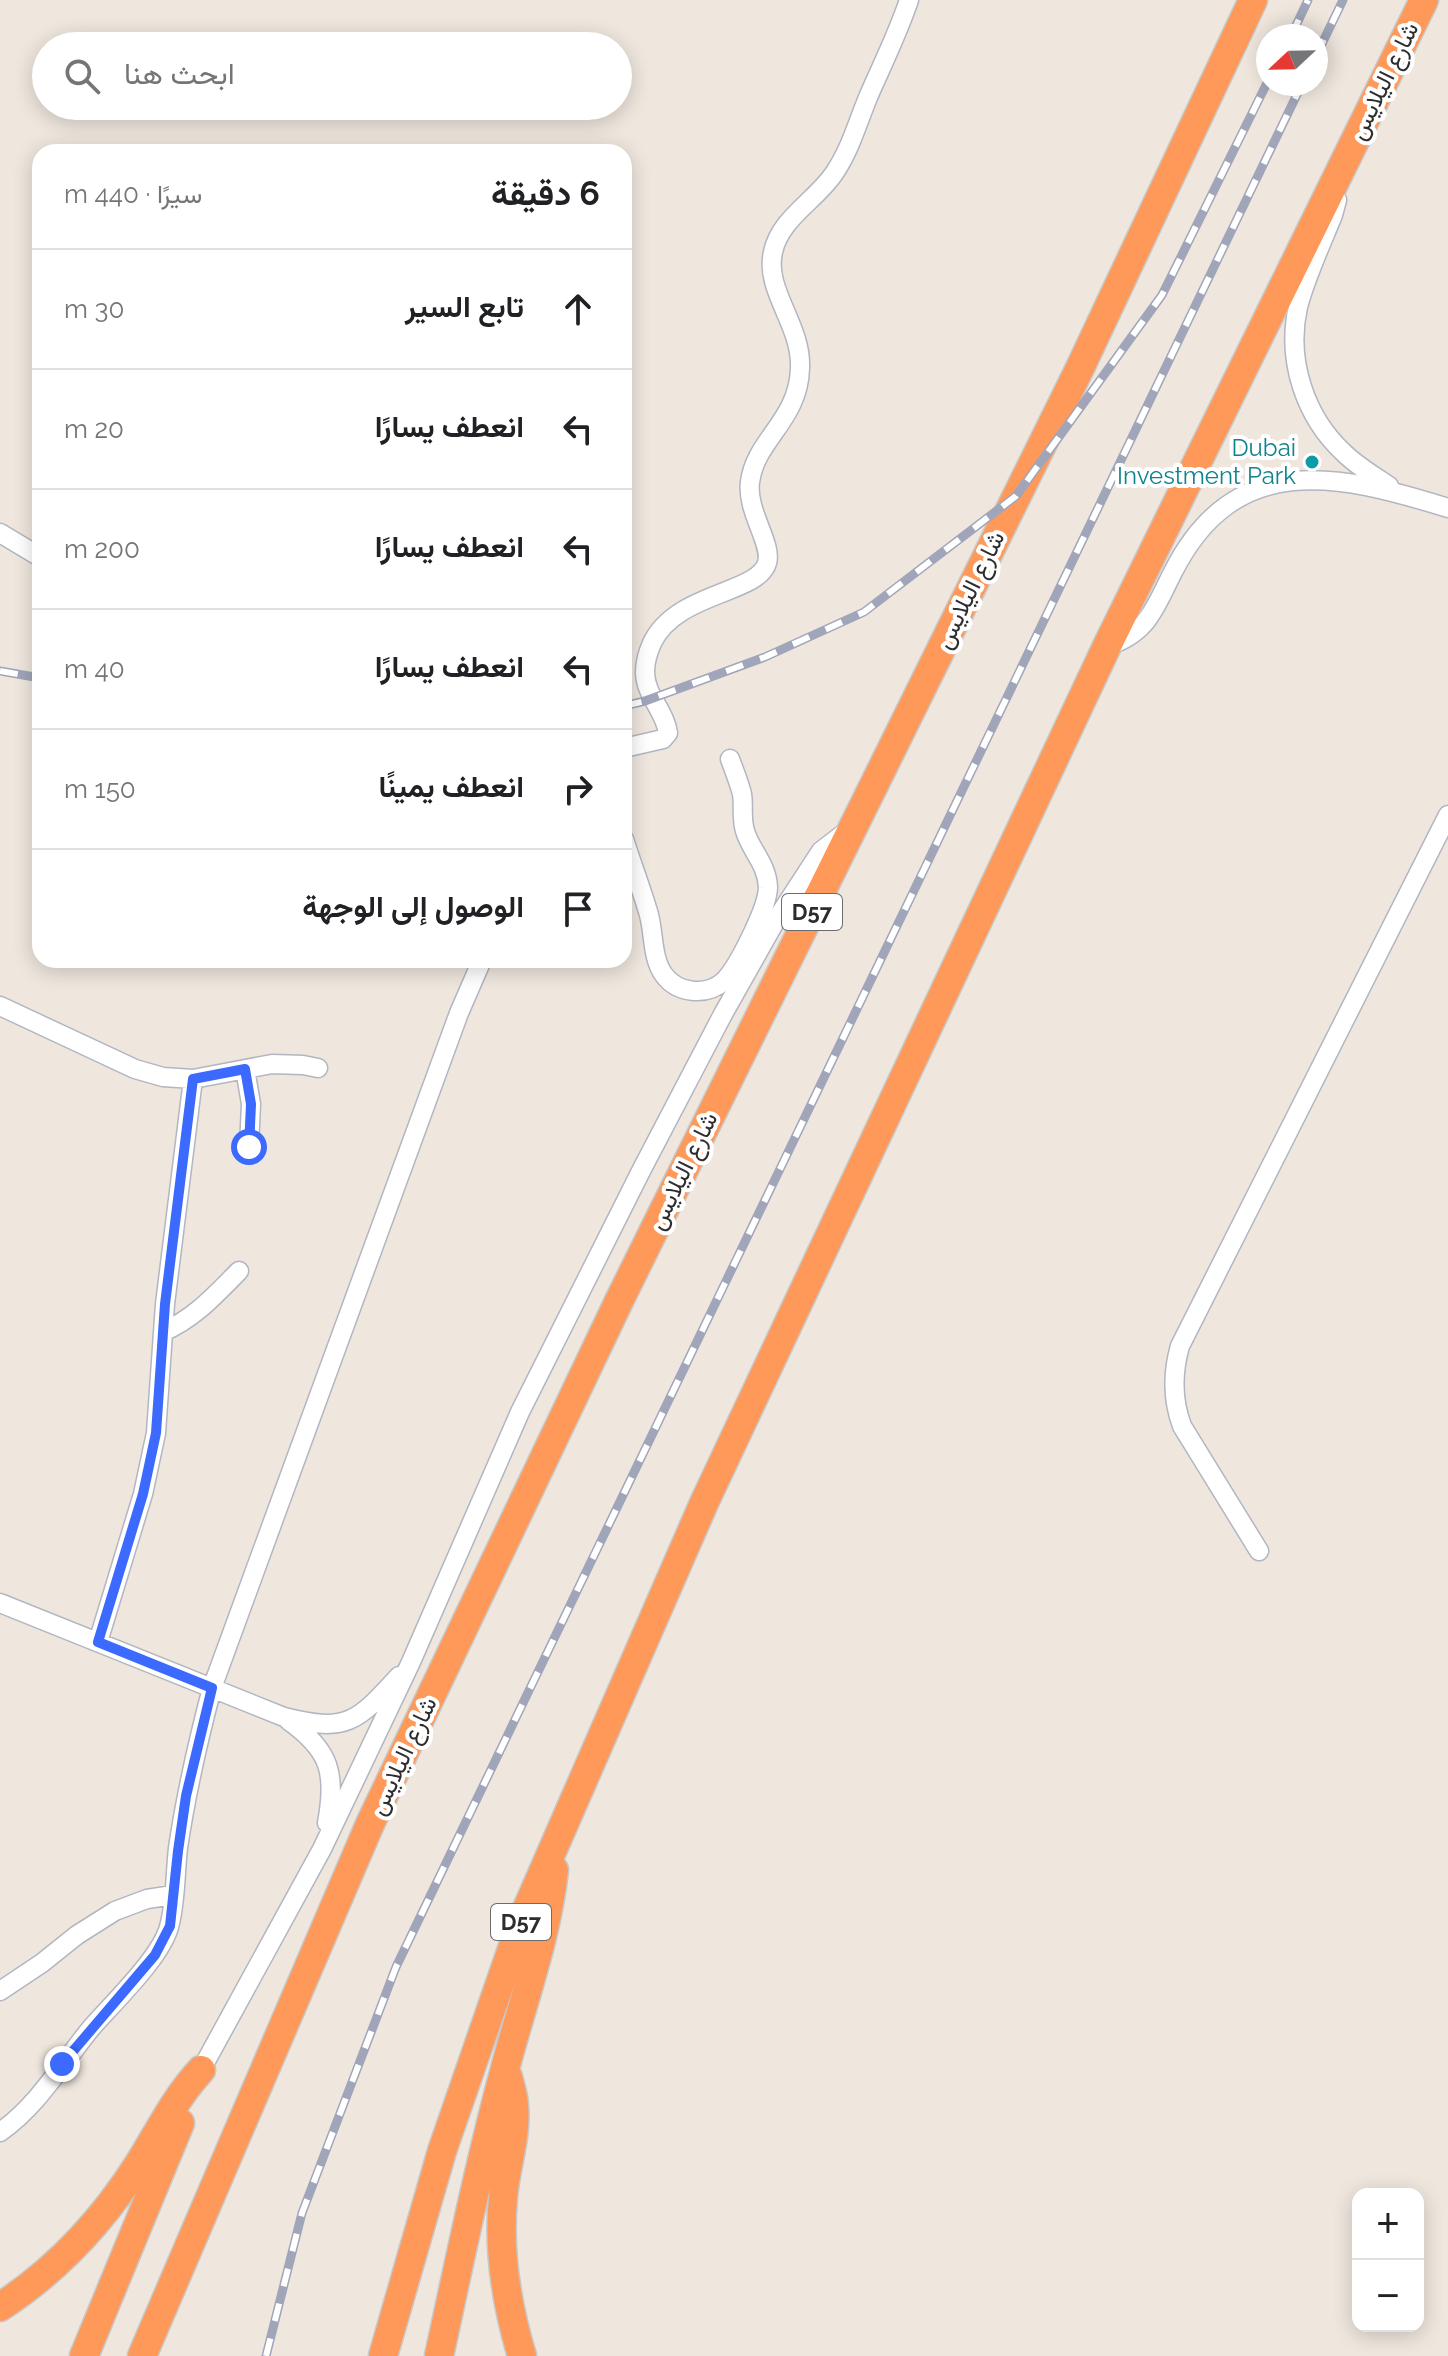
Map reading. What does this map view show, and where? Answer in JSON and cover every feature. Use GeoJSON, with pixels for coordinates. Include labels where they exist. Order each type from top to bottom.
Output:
{"type":"FeatureCollection","features":[{"type":"Feature","properties":{"kind":"highway","name":"شارع اليلايس"},"geometry":{"type":"LineString","coordinates":[[142,2356],[370,1824],[619,1301],[1079,370],[1253,0]]}},
{"type":"Feature","properties":{"kind":"highway","name":"شارع اليلايس"},"geometry":{"type":"LineString","coordinates":[[383,2356],[442,2151],[503,1971],[557,1837],[711,1489],[1107,646],[1424,0]]}},
{"type":"Feature","properties":{"kind":"highway"},"geometry":{"type":"LineString","coordinates":[[439,2356],[505,2068],[549,1911],[557,1837]]}},
{"type":"Feature","properties":{"kind":"highway"},"geometry":{"type":"LineString","coordinates":[[505,2068],[515,2114],[502,2199],[502,2245],[507,2290],[522,2356]]}},
{"type":"Feature","properties":{"kind":"highway"},"geometry":{"type":"LineString","coordinates":[[0,2307],[44,2273],[95,2223],[124,2187],[175,2101],[201,2070]]}},
{"type":"Feature","properties":{"kind":"highway"},"geometry":{"type":"LineString","coordinates":[[84,2356],[201,2070]]}},
{"type":"Feature","properties":{"kind":"street"},"geometry":{"type":"LineString","coordinates":[[632,746],[663,739],[668,733],[650,696],[644,673],[649,649],[662,627],[694,603],[757,579],[767,566],[768,549],[752,510],[750,482],[759,456],[791,407],[800,368],[797,339],[772,276],[772,253],[782,230],[821,190],[844,157],[909,0]]}},
{"type":"Feature","properties":{"kind":"street"},"geometry":{"type":"LineString","coordinates":[[1335,181],[1333,215],[1298,306],[1294,341],[1299,377],[1314,415],[1333,442],[1357,465],[1401,494]]}},
{"type":"Feature","properties":{"kind":"street"},"geometry":{"type":"LineString","coordinates":[[1107,646],[1131,637],[1148,621],[1184,549],[1209,520],[1241,497],[1279,483],[1319,479],[1357,484],[1448,508]]}},
{"type":"Feature","properties":{"kind":"street"},"geometry":{"type":"LineString","coordinates":[[0,533],[32,552]]}},
{"type":"Feature","properties":{"kind":"street"},"geometry":{"type":"LineString","coordinates":[[632,864],[663,974],[684,989],[701,991],[717,986],[729,974],[752,934],[768,887],[762,863],[744,829],[742,794],[730,759]]}},
{"type":"Feature","properties":{"kind":"street"},"geometry":{"type":"LineString","coordinates":[[1259,1551],[1182,1426],[1173,1388],[1176,1360],[1180,1346],[1448,815]]}},
{"type":"Feature","properties":{"kind":"street"},"geometry":{"type":"LineString","coordinates":[[201,2070],[322,1849],[411,1662],[520,1412],[715,1030],[776,920],[821,851],[843,832],[854,829]]}},
{"type":"Feature","properties":{"kind":"street"},"geometry":{"type":"LineString","coordinates":[[0,2132],[25,2110],[155,1955],[170,1926],[186,1796],[212,1688],[459,1013],[479,968]]}},
{"type":"Feature","properties":{"kind":"street"},"geometry":{"type":"LineString","coordinates":[[0,1006],[135,1069],[163,1077],[193,1079],[287,1064],[318,1068]]}},
{"type":"Feature","properties":{"kind":"street"},"geometry":{"type":"LineString","coordinates":[[245,1069],[251,1104],[249,1147]]}},
{"type":"Feature","properties":{"kind":"street"},"geometry":{"type":"LineString","coordinates":[[98,1642],[151,1464],[193,1079]]}},
{"type":"Feature","properties":{"kind":"street"},"geometry":{"type":"LineString","coordinates":[[163,1332],[191,1317],[239,1271]]}},
{"type":"Feature","properties":{"kind":"street"},"geometry":{"type":"LineString","coordinates":[[0,1603],[284,1717],[318,1725],[354,1719],[372,1706],[411,1662]]}},
{"type":"Feature","properties":{"kind":"street"},"geometry":{"type":"LineString","coordinates":[[284,1717],[315,1742],[330,1774],[332,1799],[322,1849]]}},
{"type":"Feature","properties":{"kind":"street"},"geometry":{"type":"LineString","coordinates":[[0,1991],[115,1911],[147,1899],[173,1895]]}},
{"type":"Feature","properties":{"kind":"railway"},"geometry":{"type":"LineString","coordinates":[[1297,24],[1308,0]]}},
{"type":"Feature","properties":{"kind":"railway"},"geometry":{"type":"LineString","coordinates":[[1328,31],[1343,0]]}},
{"type":"Feature","properties":{"kind":"railway"},"geometry":{"type":"LineString","coordinates":[[632,704],[765,657],[864,612],[1016,496],[1162,295],[1261,96]]}},
{"type":"Feature","properties":{"kind":"railway"},"geometry":{"type":"LineString","coordinates":[[266,2356],[302,2213],[396,1967],[1296,96]]}},
{"type":"Feature","properties":{"kind":"railway"},"geometry":{"type":"LineString","coordinates":[[0,671],[32,677]]}},
{"type":"Feature","properties":{"kind":"place","name":"Dubai Investment Park"},"geometry":{"type":"Point","coordinates":[1312,462]}},
{"type":"Feature","properties":{"kind":"route"},"geometry":{"type":"LineString","coordinates":[[62,2064],[155,1955],[170,1926],[186,1796],[212,1688],[98,1642],[151,1464],[160,1402],[165,1304],[193,1079],[245,1069],[251,1104],[249,1147]]}}]}
